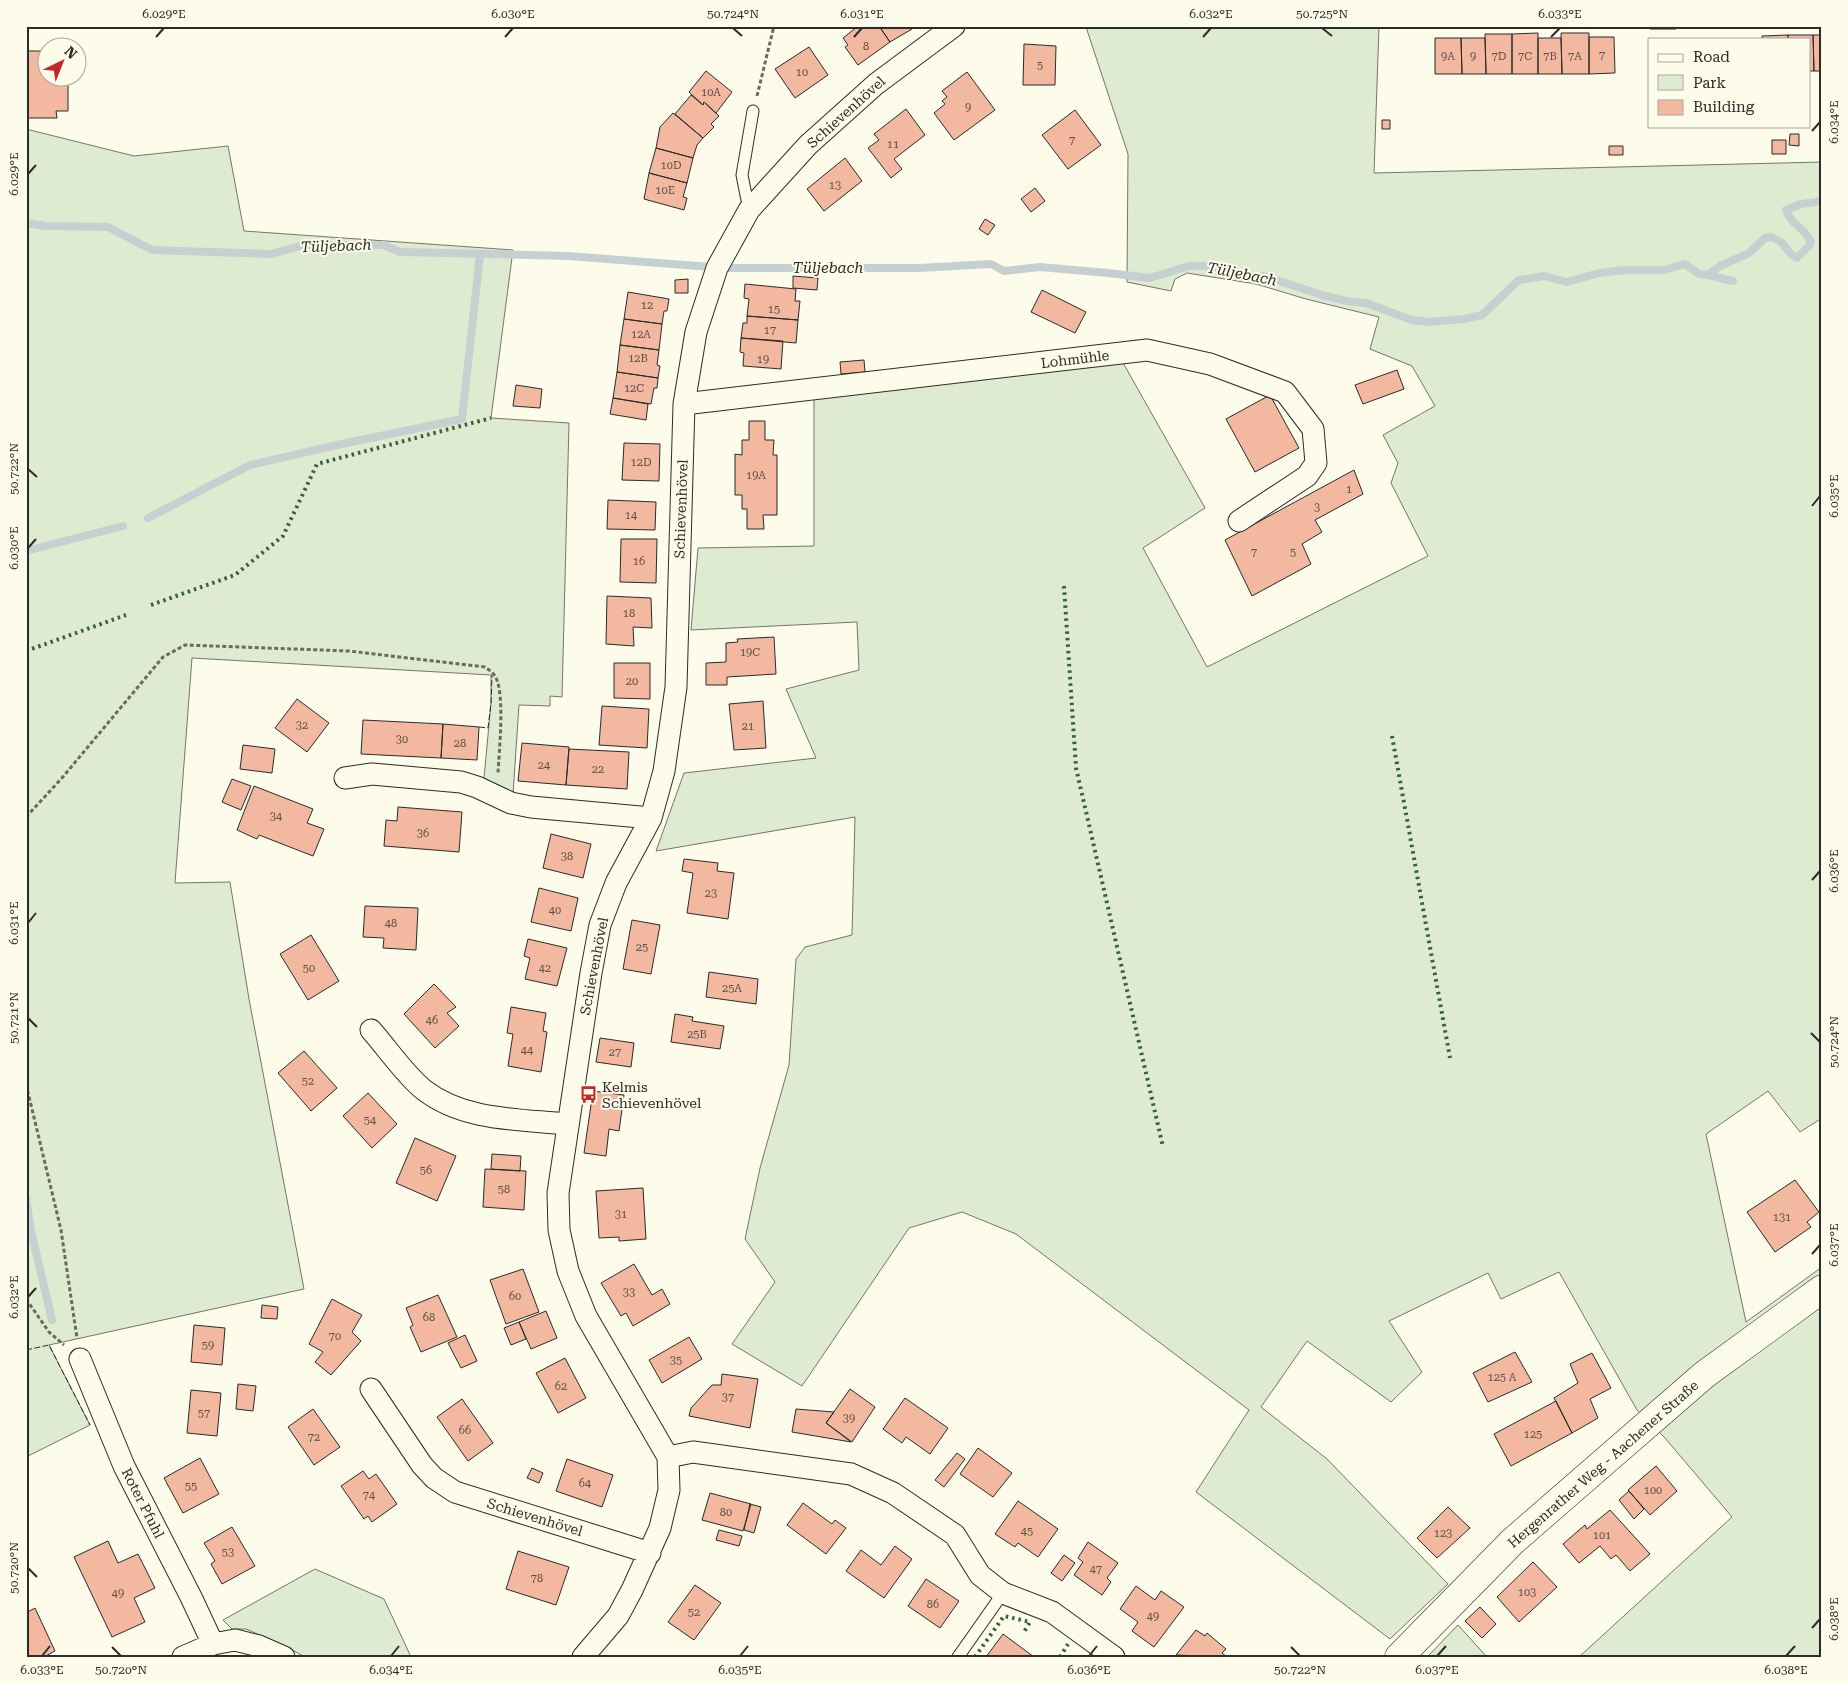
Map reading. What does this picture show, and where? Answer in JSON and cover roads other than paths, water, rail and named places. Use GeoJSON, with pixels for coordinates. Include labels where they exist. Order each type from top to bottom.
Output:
{"type":"FeatureCollection","features":[{"type":"Feature","properties":{"kind":"street","name":"Schievenhövel"},"geometry":{"type":"LineString","coordinates":[[371,1389],[422,1465],[434,1478],[455,1492],[650,1553],[660,1528],[669,1490],[668,1457],[586,1316],[568,1271],[559,1230],[558,1193],[567,1124],[600,925],[616,883],[651,818],[664,770],[676,687],[684,404],[696,332],[717,268],[749,210],[808,145],[876,84],[954,26]]}},
{"type":"Feature","properties":{"kind":"street","name":"Lohmühle"},"geometry":{"type":"LineString","coordinates":[[684,404],[1147,350],[1210,364],[1285,392],[1313,429],[1316,464],[1307,476],[1239,521]]}},
{"type":"Feature","properties":{"kind":"street"},"geometry":{"type":"LineString","coordinates":[[345,778],[372,774],[461,782],[510,803],[531,808],[651,818]]}},
{"type":"Feature","properties":{"kind":"street"},"geometry":{"type":"LineString","coordinates":[[371,1030],[423,1090],[450,1106],[484,1116],[567,1124]]}},
{"type":"Feature","properties":{"kind":"street","name":"Hergenrather Weg - Aachener Straße"},"geometry":{"type":"LineString","coordinates":[[1399,1657],[1513,1541],[1704,1375],[1822,1289]]}},
{"type":"Feature","properties":{"kind":"street","name":"Roter Pfuhl"},"geometry":{"type":"LineString","coordinates":[[80,1359],[124,1466],[213,1644]]}},
{"type":"Feature","properties":{"kind":"street"},"geometry":{"type":"LineString","coordinates":[[668,1457],[693,1452],[851,1474],[893,1493],[955,1535],[980,1575],[1004,1593],[1052,1612],[1114,1657]]}},
{"type":"Feature","properties":{"kind":"street"},"geometry":{"type":"LineString","coordinates":[[583,1657],[618,1616],[650,1553]]}},
{"type":"Feature","properties":{"kind":"street"},"geometry":{"type":"LineString","coordinates":[[184,1657],[213,1644],[235,1640],[258,1646],[284,1657]]}},
{"type":"Feature","properties":{"kind":"lane"},"geometry":{"type":"LineString","coordinates":[[749,210],[742,175],[753,111]]}},
{"type":"Feature","properties":{"kind":"lane"},"geometry":{"type":"LineString","coordinates":[[958,1657],[1004,1593]]}},
{"type":"Feature","properties":{"kind":"waterway","name":"Tüljebach"},"geometry":{"type":"LineString","coordinates":[[724,268],[918,268],[991,264],[1004,271],[1040,267],[1150,278],[1189,266],[1211,266],[1251,276],[1264,276],[1322,295],[1346,301],[1366,303],[1412,320],[1429,322],[1464,319],[1482,315],[1519,280],[1544,276],[1567,282],[1599,273],[1624,270],[1664,270],[1685,264],[1699,274],[1708,275],[1720,266],[1749,253],[1765,238],[1771,237],[1781,242],[1790,254],[1797,258],[1811,242],[1806,233],[1791,219],[1786,210],[1822,199]]}},
{"type":"Feature","properties":{"kind":"waterway","name":"Tüljebach"},"geometry":{"type":"LineString","coordinates":[[26,223],[46,226],[108,227],[152,250],[271,254],[304,245],[383,245],[400,252],[568,256],[711,267]]}},
{"type":"Feature","properties":{"kind":"waterway"},"geometry":{"type":"LineString","coordinates":[[148,518],[250,465],[462,419],[480,254]]}},
{"type":"Feature","properties":{"kind":"waterway","name":"Tüljebach"},"geometry":{"type":"LineString","coordinates":[[1708,275],[1733,281]]}},
{"type":"Feature","properties":{"kind":"waterway"},"geometry":{"type":"LineString","coordinates":[[26,551],[123,526]]}},
{"type":"Feature","properties":{"kind":"waterway"},"geometry":{"type":"LineString","coordinates":[[26,1198],[31,1231],[52,1320]]}},
{"type":"Feature","properties":{"kind":"place","name":"Kelmis Schievenhövel"},"geometry":{"type":"Point","coordinates":[588,1095]}}]}
